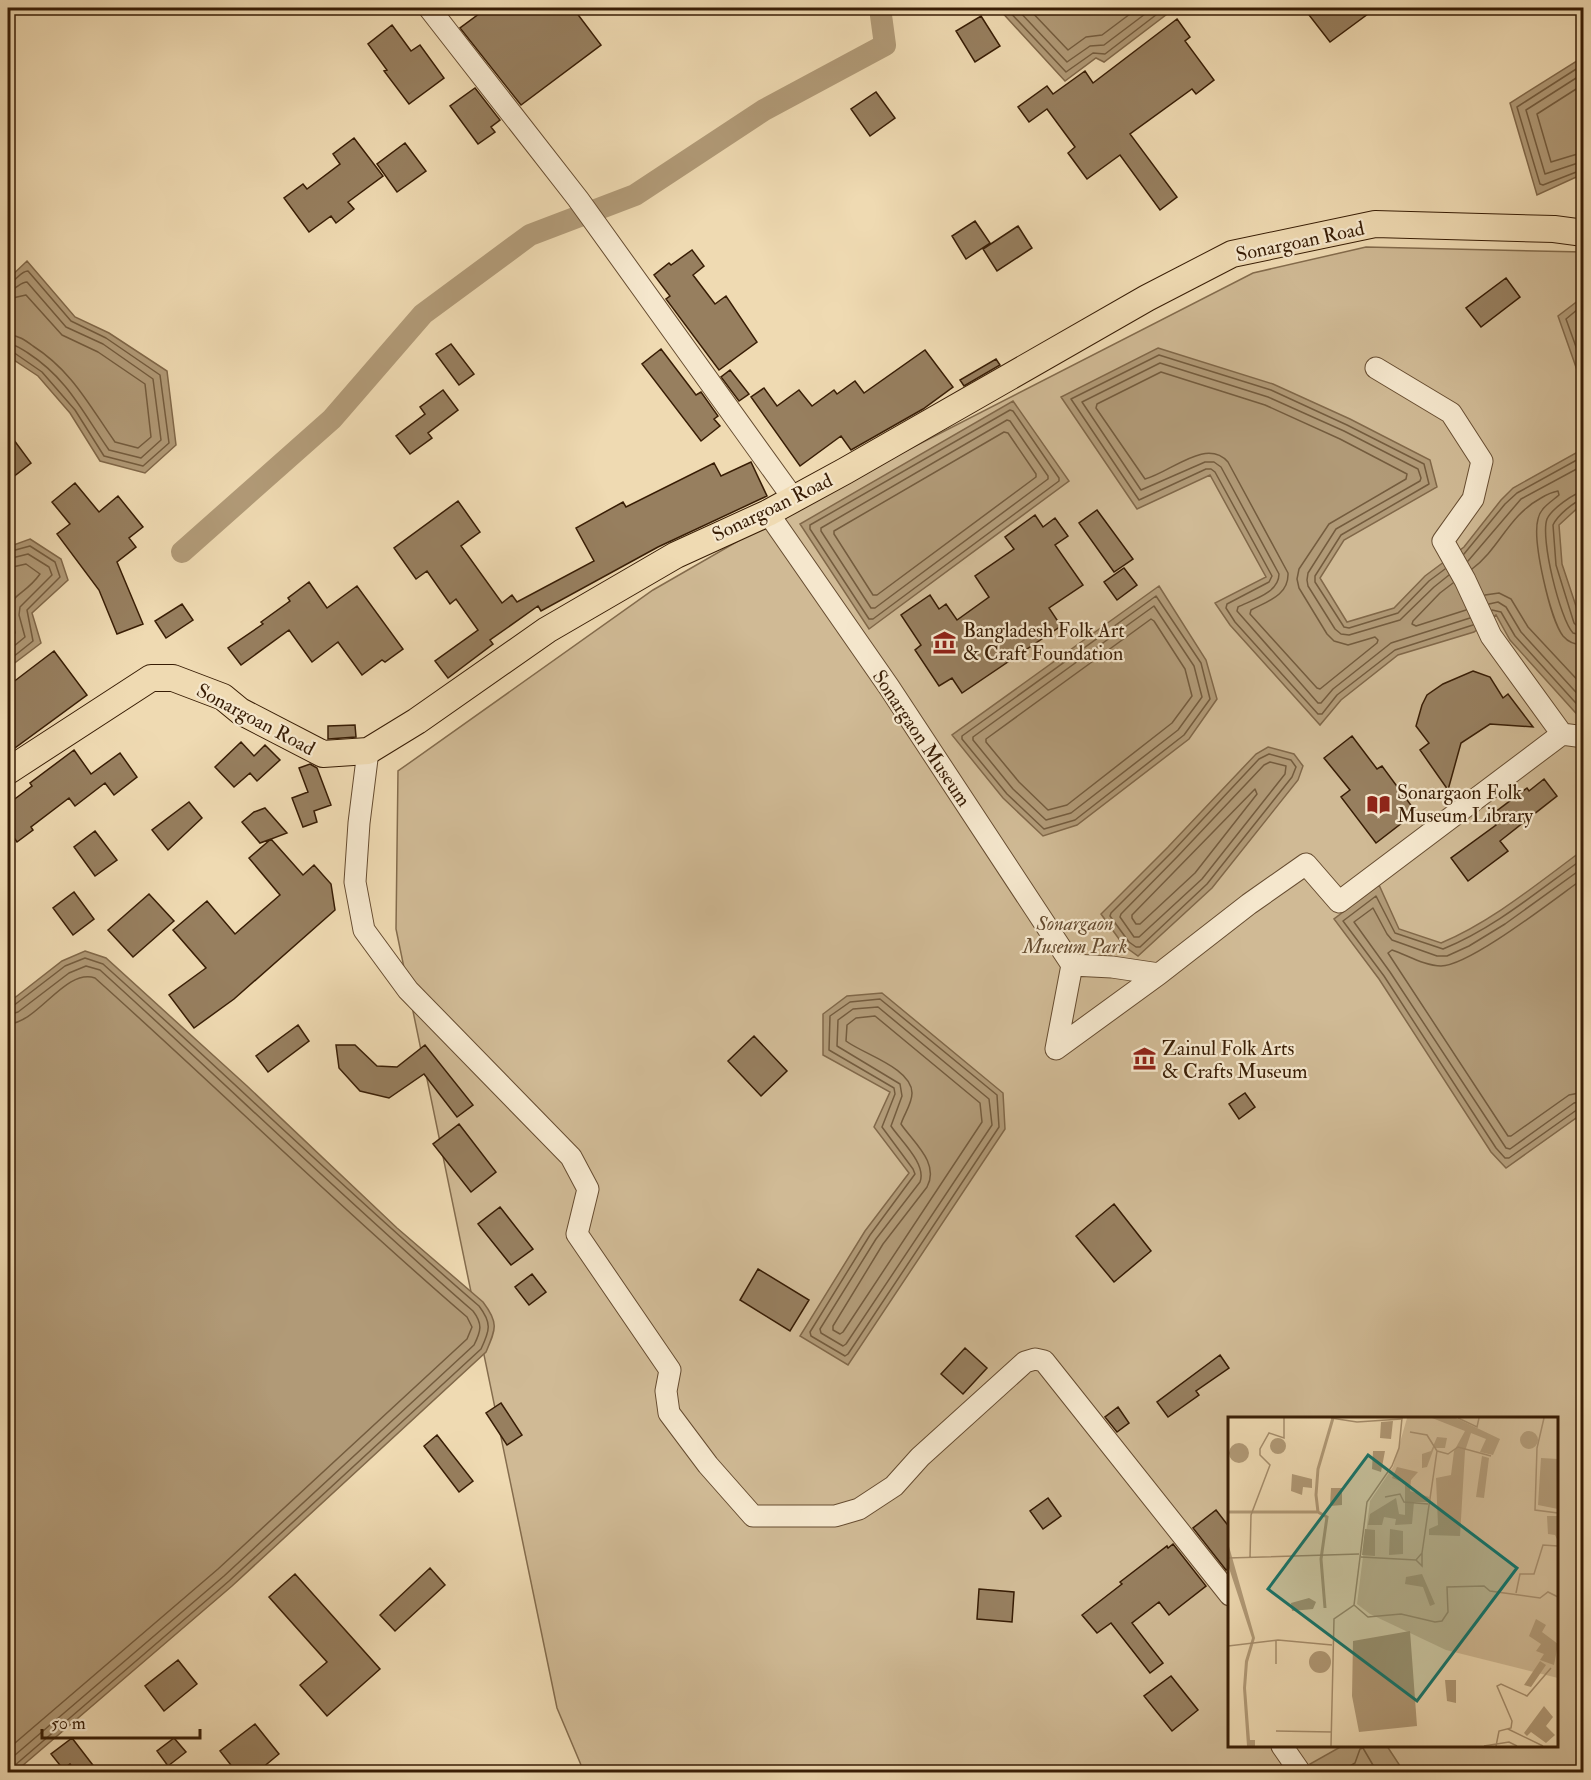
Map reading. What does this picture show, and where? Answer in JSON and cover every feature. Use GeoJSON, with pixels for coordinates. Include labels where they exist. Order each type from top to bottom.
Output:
{"type":"FeatureCollection","features":[{"type":"Feature","properties":{"kind":"main road","name":"Sonargoan Road"},"geometry":{"type":"LineString","coordinates":[[8,771],[152,678],[173,678],[223,697],[240,711],[323,754],[368,752],[417,721],[547,630],[675,555],[768,513],[1147,298],[1232,254],[1375,225],[1554,229],[1584,232]]}},
{"type":"Feature","properties":{"kind":"street"},"geometry":{"type":"LineString","coordinates":[[429,8],[578,199],[793,498]]}},
{"type":"Feature","properties":{"kind":"street"},"geometry":{"type":"LineString","coordinates":[[1376,368],[1451,413],[1482,461],[1473,499],[1443,541],[1465,580],[1491,636],[1562,734]]}},
{"type":"Feature","properties":{"kind":"street","name":"Sonargaon Museum"},"geometry":{"type":"LineString","coordinates":[[768,513],[889,687],[1072,965]]}},
{"type":"Feature","properties":{"kind":"street"},"geometry":{"type":"LineString","coordinates":[[1159,974],[1112,967],[1072,965],[1056,1049],[1159,974],[1249,904],[1306,864],[1339,902],[1562,734],[1584,737]]}},
{"type":"Feature","properties":{"kind":"street"},"geometry":{"type":"LineString","coordinates":[[368,752],[359,823],[355,882],[364,930],[408,990],[571,1157],[588,1189],[577,1234],[670,1370],[666,1391],[669,1413],[708,1465],[753,1516],[835,1516],[859,1509],[894,1486],[920,1457],[1025,1362],[1035,1359],[1044,1361],[1228,1592]]}},
{"type":"Feature","properties":{"kind":"street"},"geometry":{"type":"LineString","coordinates":[[1283,1747],[1300,1773]]}},
{"type":"Feature","properties":{"kind":"green space","name":"Sonargaon Museum Park"},"geometry":{"type":"Polygon","coordinates":[[[1366,247],[1583,252],[1583,1772],[584,1772],[557,1708],[396,929],[398,771],[653,590],[804,503],[1253,273],[1366,247]]]}},
{"type":"Feature","properties":{"kind":"water"},"geometry":{"type":"Polygon","coordinates":[[[998,8],[1175,8],[1104,62],[1096,58],[1065,81],[998,8]]]}},
{"type":"Feature","properties":{"kind":"water"},"geometry":{"type":"Polygon","coordinates":[[[1583,57],[1583,174],[1537,195],[1510,103],[1583,57]]]}},
{"type":"Feature","properties":{"kind":"water"},"geometry":{"type":"Polygon","coordinates":[[[27,261],[75,317],[109,333],[167,371],[176,445],[145,473],[100,461],[70,413],[38,376],[8,356],[8,279],[27,261]]]}},
{"type":"Feature","properties":{"kind":"water"},"geometry":{"type":"Polygon","coordinates":[[[1583,297],[1583,387],[1558,316],[1583,297]]]}},
{"type":"Feature","properties":{"kind":"water"},"geometry":{"type":"Polygon","coordinates":[[[1158,348],[1273,384],[1350,419],[1430,460],[1437,487],[1344,540],[1320,578],[1347,622],[1394,608],[1425,576],[1464,547],[1513,488],[1583,449],[1583,503],[1559,525],[1562,564],[1583,627],[1583,721],[1510,640],[1496,615],[1474,632],[1398,655],[1341,700],[1320,725],[1230,625],[1215,603],[1266,577],[1210,475],[1137,509],[1061,397],[1158,348]]]}},
{"type":"Feature","properties":{"kind":"water"},"geometry":{"type":"Polygon","coordinates":[[[1013,401],[1069,481],[869,629],[800,524],[1013,401]]]}},
{"type":"Feature","properties":{"kind":"water"},"geometry":{"type":"Polygon","coordinates":[[[30,539],[61,559],[68,580],[32,613],[41,643],[8,668],[8,547],[30,539]]]}},
{"type":"Feature","properties":{"kind":"water"},"geometry":{"type":"Polygon","coordinates":[[[1159,586],[1206,660],[1217,699],[1189,739],[1077,825],[1043,836],[1003,798],[952,735],[1159,586]]]}},
{"type":"Feature","properties":{"kind":"water"},"geometry":{"type":"Polygon","coordinates":[[[1268,747],[1294,754],[1303,766],[1298,780],[1212,888],[1138,956],[1124,946],[1101,914],[1256,754],[1268,747]]]}},
{"type":"Feature","properties":{"kind":"water"},"geometry":{"type":"Polygon","coordinates":[[[1583,850],[1583,1113],[1506,1168],[1491,1152],[1379,979],[1334,919],[1379,885],[1399,929],[1441,943],[1497,913],[1583,850]]]}},
{"type":"Feature","properties":{"kind":"water"},"geometry":{"type":"Polygon","coordinates":[[[85,951],[106,958],[247,1086],[397,1228],[483,1302],[492,1315],[494,1332],[486,1352],[232,1586],[15,1772],[8,1772],[8,1003],[62,961],[85,951]]]}},
{"type":"Feature","properties":{"kind":"water"},"geometry":{"type":"Polygon","coordinates":[[[882,993],[1003,1093],[1005,1129],[848,1365],[800,1336],[865,1231],[909,1173],[874,1127],[890,1092],[823,1055],[823,1014],[847,996],[882,993]]]}},
{"type":"Feature","properties":{"kind":"water"},"geometry":{"type":"Polygon","coordinates":[[[1340,1747],[1388,1747],[1404,1772],[1315,1772],[1310,1764],[1340,1747]]]}},
{"type":"Feature","properties":{"kind":"building"},"geometry":{"type":"Polygon","coordinates":[[[487,8],[573,8],[601,45],[521,105],[460,28],[487,8]]]}},
{"type":"Feature","properties":{"kind":"building"},"geometry":{"type":"Polygon","coordinates":[[[1319,8],[1376,8],[1330,42],[1309,15],[1319,8]]]}},
{"type":"Feature","properties":{"kind":"building"},"geometry":{"type":"Polygon","coordinates":[[[981,16],[1000,46],[975,62],[956,31],[981,16]]]}},
{"type":"Feature","properties":{"kind":"building"},"geometry":{"type":"Polygon","coordinates":[[[1177,19],[1190,37],[1185,41],[1214,80],[1196,94],[1192,89],[1130,134],[1177,197],[1160,210],[1120,155],[1087,179],[1068,153],[1075,147],[1047,109],[1029,122],[1018,107],[1047,86],[1053,94],[1085,71],[1093,83],[1177,19]]]}},
{"type":"Feature","properties":{"kind":"building"},"geometry":{"type":"Polygon","coordinates":[[[392,25],[411,51],[420,45],[444,78],[409,104],[384,71],[387,70],[368,44],[392,25]]]}},
{"type":"Feature","properties":{"kind":"building"},"geometry":{"type":"Polygon","coordinates":[[[475,88],[500,120],[491,127],[495,132],[478,144],[450,106],[475,88]]]}},
{"type":"Feature","properties":{"kind":"building"},"geometry":{"type":"Polygon","coordinates":[[[876,92],[895,118],[870,136],[851,109],[876,92]]]}},
{"type":"Feature","properties":{"kind":"building"},"geometry":{"type":"Polygon","coordinates":[[[354,138],[383,176],[348,202],[354,209],[336,223],[331,216],[309,232],[284,198],[303,184],[307,189],[340,164],[333,154],[354,138]]]}},
{"type":"Feature","properties":{"kind":"building"},"geometry":{"type":"Polygon","coordinates":[[[405,143],[426,171],[397,192],[377,164],[405,143]]]}},
{"type":"Feature","properties":{"kind":"building"},"geometry":{"type":"Polygon","coordinates":[[[975,221],[990,243],[966,259],[952,236],[975,221]]]}},
{"type":"Feature","properties":{"kind":"building"},"geometry":{"type":"Polygon","coordinates":[[[1018,226],[1032,248],[997,271],[983,249],[1018,226]]]}},
{"type":"Feature","properties":{"kind":"building"},"geometry":{"type":"Polygon","coordinates":[[[692,250],[704,266],[693,275],[715,304],[726,296],[757,342],[719,370],[666,299],[670,296],[654,275],[692,250]]]}},
{"type":"Feature","properties":{"kind":"building"},"geometry":{"type":"Polygon","coordinates":[[[1506,278],[1520,297],[1481,327],[1466,308],[1506,278]]]}},
{"type":"Feature","properties":{"kind":"building"},"geometry":{"type":"Polygon","coordinates":[[[451,344],[474,374],[459,385],[436,354],[451,344]]]}},
{"type":"Feature","properties":{"kind":"building"},"geometry":{"type":"Polygon","coordinates":[[[661,349],[696,395],[701,392],[718,416],[714,419],[720,426],[701,441],[642,364],[661,349]]]}},
{"type":"Feature","properties":{"kind":"building"},"geometry":{"type":"Polygon","coordinates":[[[925,350],[953,387],[923,409],[851,450],[841,436],[800,466],[751,397],[764,388],[777,406],[799,390],[812,406],[834,390],[837,394],[855,381],[864,393],[925,350]]]}},
{"type":"Feature","properties":{"kind":"building"},"geometry":{"type":"Polygon","coordinates":[[[996,359],[1000,365],[964,386],[960,380],[996,359]]]}},
{"type":"Feature","properties":{"kind":"building"},"geometry":{"type":"Polygon","coordinates":[[[730,370],[749,394],[739,401],[721,377],[730,370]]]}},
{"type":"Feature","properties":{"kind":"building"},"geometry":{"type":"Polygon","coordinates":[[[443,390],[458,410],[428,433],[432,438],[410,454],[396,436],[425,414],[420,407],[443,390]]]}},
{"type":"Feature","properties":{"kind":"building"},"geometry":{"type":"Polygon","coordinates":[[[8,432],[31,463],[8,481],[8,432]]]}},
{"type":"Feature","properties":{"kind":"building"},"geometry":{"type":"Polygon","coordinates":[[[751,462],[767,496],[658,547],[541,611],[538,606],[490,640],[493,644],[448,678],[435,661],[478,630],[456,599],[450,604],[427,571],[416,579],[394,548],[458,501],[480,532],[461,546],[502,603],[512,595],[517,602],[594,561],[576,528],[623,502],[626,507],[714,463],[721,476],[751,462]]]}},
{"type":"Feature","properties":{"kind":"building"},"geometry":{"type":"Polygon","coordinates":[[[75,483],[99,512],[118,496],[143,527],[129,538],[136,547],[117,562],[143,624],[117,634],[99,590],[57,534],[70,524],[52,502],[75,483]]]}},
{"type":"Feature","properties":{"kind":"building"},"geometry":{"type":"Polygon","coordinates":[[[1097,510],[1133,559],[1114,572],[1079,523],[1097,510]]]}},
{"type":"Feature","properties":{"kind":"building"},"geometry":{"type":"Polygon","coordinates":[[[1035,515],[1043,527],[1055,518],[1068,536],[1055,545],[1083,585],[1049,608],[1061,626],[962,693],[952,678],[939,686],[915,650],[921,645],[901,615],[930,595],[939,609],[946,604],[957,620],[989,597],[975,576],[1014,549],[1005,537],[1035,515]]]}},
{"type":"Feature","properties":{"kind":"building"},"geometry":{"type":"Polygon","coordinates":[[[1124,568],[1137,585],[1117,600],[1104,582],[1124,568]]]}},
{"type":"Feature","properties":{"kind":"building"},"geometry":{"type":"Polygon","coordinates":[[[309,582],[327,608],[357,586],[403,649],[385,662],[382,660],[362,675],[338,642],[312,662],[289,630],[241,665],[228,648],[263,624],[261,622],[290,601],[288,598],[309,582]]]}},
{"type":"Feature","properties":{"kind":"building"},"geometry":{"type":"Polygon","coordinates":[[[182,604],[193,620],[166,638],[155,621],[182,604]]]}},
{"type":"Feature","properties":{"kind":"building"},"geometry":{"type":"Polygon","coordinates":[[[54,651],[87,695],[8,753],[8,686],[54,651]]]}},
{"type":"Feature","properties":{"kind":"building"},"geometry":{"type":"Polygon","coordinates":[[[1473,671],[1490,677],[1503,698],[1508,694],[1533,727],[1490,724],[1461,743],[1448,790],[1420,750],[1429,743],[1416,726],[1427,695],[1443,684],[1473,671]]]}},
{"type":"Feature","properties":{"kind":"building"},"geometry":{"type":"Polygon","coordinates":[[[355,725],[356,737],[328,739],[328,726],[355,725]]]}},
{"type":"Feature","properties":{"kind":"building","name":"Sonargaon Folk Museum Library"},"geometry":{"type":"Polygon","coordinates":[[[1352,736],[1377,769],[1382,766],[1416,812],[1376,843],[1341,797],[1350,790],[1324,758],[1352,736]]]}},
{"type":"Feature","properties":{"kind":"building"},"geometry":{"type":"Polygon","coordinates":[[[241,742],[254,756],[265,745],[280,760],[257,781],[250,773],[234,787],[215,767],[241,742]]]}},
{"type":"Feature","properties":{"kind":"building"},"geometry":{"type":"Polygon","coordinates":[[[74,750],[91,774],[120,753],[137,777],[114,795],[105,783],[75,806],[69,798],[31,827],[33,830],[17,842],[8,829],[8,804],[32,786],[30,783],[74,750]]]}},
{"type":"Feature","properties":{"kind":"building"},"geometry":{"type":"Polygon","coordinates":[[[310,764],[317,768],[331,805],[314,811],[317,822],[303,827],[292,798],[308,792],[299,768],[310,764]]]}},
{"type":"Feature","properties":{"kind":"building"},"geometry":{"type":"Polygon","coordinates":[[[1544,779],[1557,796],[1500,841],[1508,851],[1468,881],[1451,858],[1496,825],[1490,816],[1527,788],[1529,791],[1544,779]]]}},
{"type":"Feature","properties":{"kind":"building"},"geometry":{"type":"Polygon","coordinates":[[[189,802],[202,818],[168,850],[152,830],[189,802]]]}},
{"type":"Feature","properties":{"kind":"building"},"geometry":{"type":"Polygon","coordinates":[[[265,808],[287,833],[260,843],[242,822],[254,812],[265,808]]]}},
{"type":"Feature","properties":{"kind":"building"},"geometry":{"type":"Polygon","coordinates":[[[95,831],[117,860],[95,876],[74,847],[95,831]]]}},
{"type":"Feature","properties":{"kind":"building"},"geometry":{"type":"Polygon","coordinates":[[[271,839],[303,875],[314,865],[331,884],[335,910],[234,999],[194,1028],[169,995],[206,968],[173,930],[207,901],[235,934],[280,895],[249,858],[271,839]]]}},
{"type":"Feature","properties":{"kind":"building"},"geometry":{"type":"Polygon","coordinates":[[[74,892],[94,919],[73,935],[53,908],[74,892]]]}},
{"type":"Feature","properties":{"kind":"building"},"geometry":{"type":"Polygon","coordinates":[[[149,894],[174,921],[133,957],[108,930],[149,894]]]}},
{"type":"Feature","properties":{"kind":"building"},"geometry":{"type":"Polygon","coordinates":[[[298,1025],[309,1041],[268,1072],[256,1056],[298,1025]]]}},
{"type":"Feature","properties":{"kind":"building"},"geometry":{"type":"Polygon","coordinates":[[[754,1036],[787,1071],[761,1096],[728,1061],[754,1036]]]}},
{"type":"Feature","properties":{"kind":"building"},"geometry":{"type":"Polygon","coordinates":[[[336,1045],[355,1045],[377,1066],[397,1067],[425,1045],[473,1105],[457,1117],[424,1074],[389,1098],[360,1091],[339,1068],[336,1045]]]}},
{"type":"Feature","properties":{"kind":"building"},"geometry":{"type":"Polygon","coordinates":[[[1245,1093],[1255,1107],[1239,1119],[1229,1104],[1245,1093]]]}},
{"type":"Feature","properties":{"kind":"building"},"geometry":{"type":"Polygon","coordinates":[[[459,1124],[496,1172],[471,1192],[433,1144],[459,1124]]]}},
{"type":"Feature","properties":{"kind":"building"},"geometry":{"type":"Polygon","coordinates":[[[1114,1204],[1151,1251],[1114,1282],[1076,1236],[1114,1204]]]}},
{"type":"Feature","properties":{"kind":"building"},"geometry":{"type":"Polygon","coordinates":[[[500,1207],[533,1249],[511,1265],[478,1224],[500,1207]]]}},
{"type":"Feature","properties":{"kind":"building"},"geometry":{"type":"Polygon","coordinates":[[[758,1269],[809,1300],[790,1331],[740,1300],[758,1269]]]}},
{"type":"Feature","properties":{"kind":"building"},"geometry":{"type":"Polygon","coordinates":[[[532,1274],[546,1292],[529,1305],[515,1287],[532,1274]]]}},
{"type":"Feature","properties":{"kind":"building"},"geometry":{"type":"Polygon","coordinates":[[[965,1348],[987,1368],[963,1394],[941,1374],[965,1348]]]}},
{"type":"Feature","properties":{"kind":"building"},"geometry":{"type":"Polygon","coordinates":[[[1220,1355],[1229,1368],[1196,1391],[1199,1395],[1168,1417],[1157,1402],[1220,1355]]]}},
{"type":"Feature","properties":{"kind":"building"},"geometry":{"type":"Polygon","coordinates":[[[501,1403],[522,1435],[507,1445],[486,1413],[501,1403]]]}},
{"type":"Feature","properties":{"kind":"building"},"geometry":{"type":"Polygon","coordinates":[[[1118,1407],[1129,1423],[1117,1432],[1105,1417],[1118,1407]]]}},
{"type":"Feature","properties":{"kind":"building"},"geometry":{"type":"Polygon","coordinates":[[[437,1435],[473,1481],[459,1492],[424,1446],[437,1435]]]}},
{"type":"Feature","properties":{"kind":"building"},"geometry":{"type":"Polygon","coordinates":[[[1048,1498],[1061,1516],[1043,1529],[1030,1511],[1048,1498]]]}},
{"type":"Feature","properties":{"kind":"building"},"geometry":{"type":"Polygon","coordinates":[[[1216,1510],[1228,1525],[1228,1569],[1226,1570],[1193,1528],[1216,1510]]]}},
{"type":"Feature","properties":{"kind":"building"},"geometry":{"type":"Polygon","coordinates":[[[1173,1544],[1206,1586],[1169,1615],[1159,1602],[1132,1623],[1163,1663],[1150,1673],[1111,1623],[1097,1633],[1082,1615],[1122,1584],[1120,1582],[1167,1546],[1168,1548],[1173,1544]]]}},
{"type":"Feature","properties":{"kind":"building"},"geometry":{"type":"Polygon","coordinates":[[[430,1568],[445,1585],[395,1631],[380,1615],[430,1568]]]}},
{"type":"Feature","properties":{"kind":"building"},"geometry":{"type":"Polygon","coordinates":[[[295,1574],[380,1669],[327,1716],[300,1685],[327,1662],[269,1597],[295,1574]]]}},
{"type":"Feature","properties":{"kind":"building"},"geometry":{"type":"Polygon","coordinates":[[[979,1589],[1014,1592],[1012,1622],[977,1619],[979,1589]]]}},
{"type":"Feature","properties":{"kind":"building"},"geometry":{"type":"Polygon","coordinates":[[[178,1660],[197,1684],[164,1711],[145,1686],[178,1660]]]}},
{"type":"Feature","properties":{"kind":"building"},"geometry":{"type":"Polygon","coordinates":[[[1171,1676],[1198,1710],[1172,1731],[1144,1696],[1171,1676]]]}},
{"type":"Feature","properties":{"kind":"building"},"geometry":{"type":"Polygon","coordinates":[[[255,1724],[279,1754],[256,1773],[237,1773],[220,1751],[255,1724]]]}},
{"type":"Feature","properties":{"kind":"building"},"geometry":{"type":"Polygon","coordinates":[[[72,1738],[99,1773],[77,1773],[70,1764],[63,1769],[51,1754],[72,1738]]]}},
{"type":"Feature","properties":{"kind":"building"},"geometry":{"type":"Polygon","coordinates":[[[174,1738],[186,1752],[168,1766],[157,1751],[174,1738]]]}},
{"type":"Feature","properties":{"kind":"waterway"},"geometry":{"type":"LineString","coordinates":[[182,552],[332,419],[423,314],[530,235],[635,195],[764,110],[885,45],[880,8]]}},
{"type":"Feature","properties":{"kind":"place","name":"Bangladesh Folk Art & Craft Foundation"},"geometry":{"type":"Point","coordinates":[945,642]}},
{"type":"Feature","properties":{"kind":"place","name":"Sonargaon Folk Museum Library"},"geometry":{"type":"Point","coordinates":[1379,804]}},
{"type":"Feature","properties":{"kind":"place","name":"Zainul Folk Arts & Crafts Museum"},"geometry":{"type":"Point","coordinates":[1144,1059]}}]}
